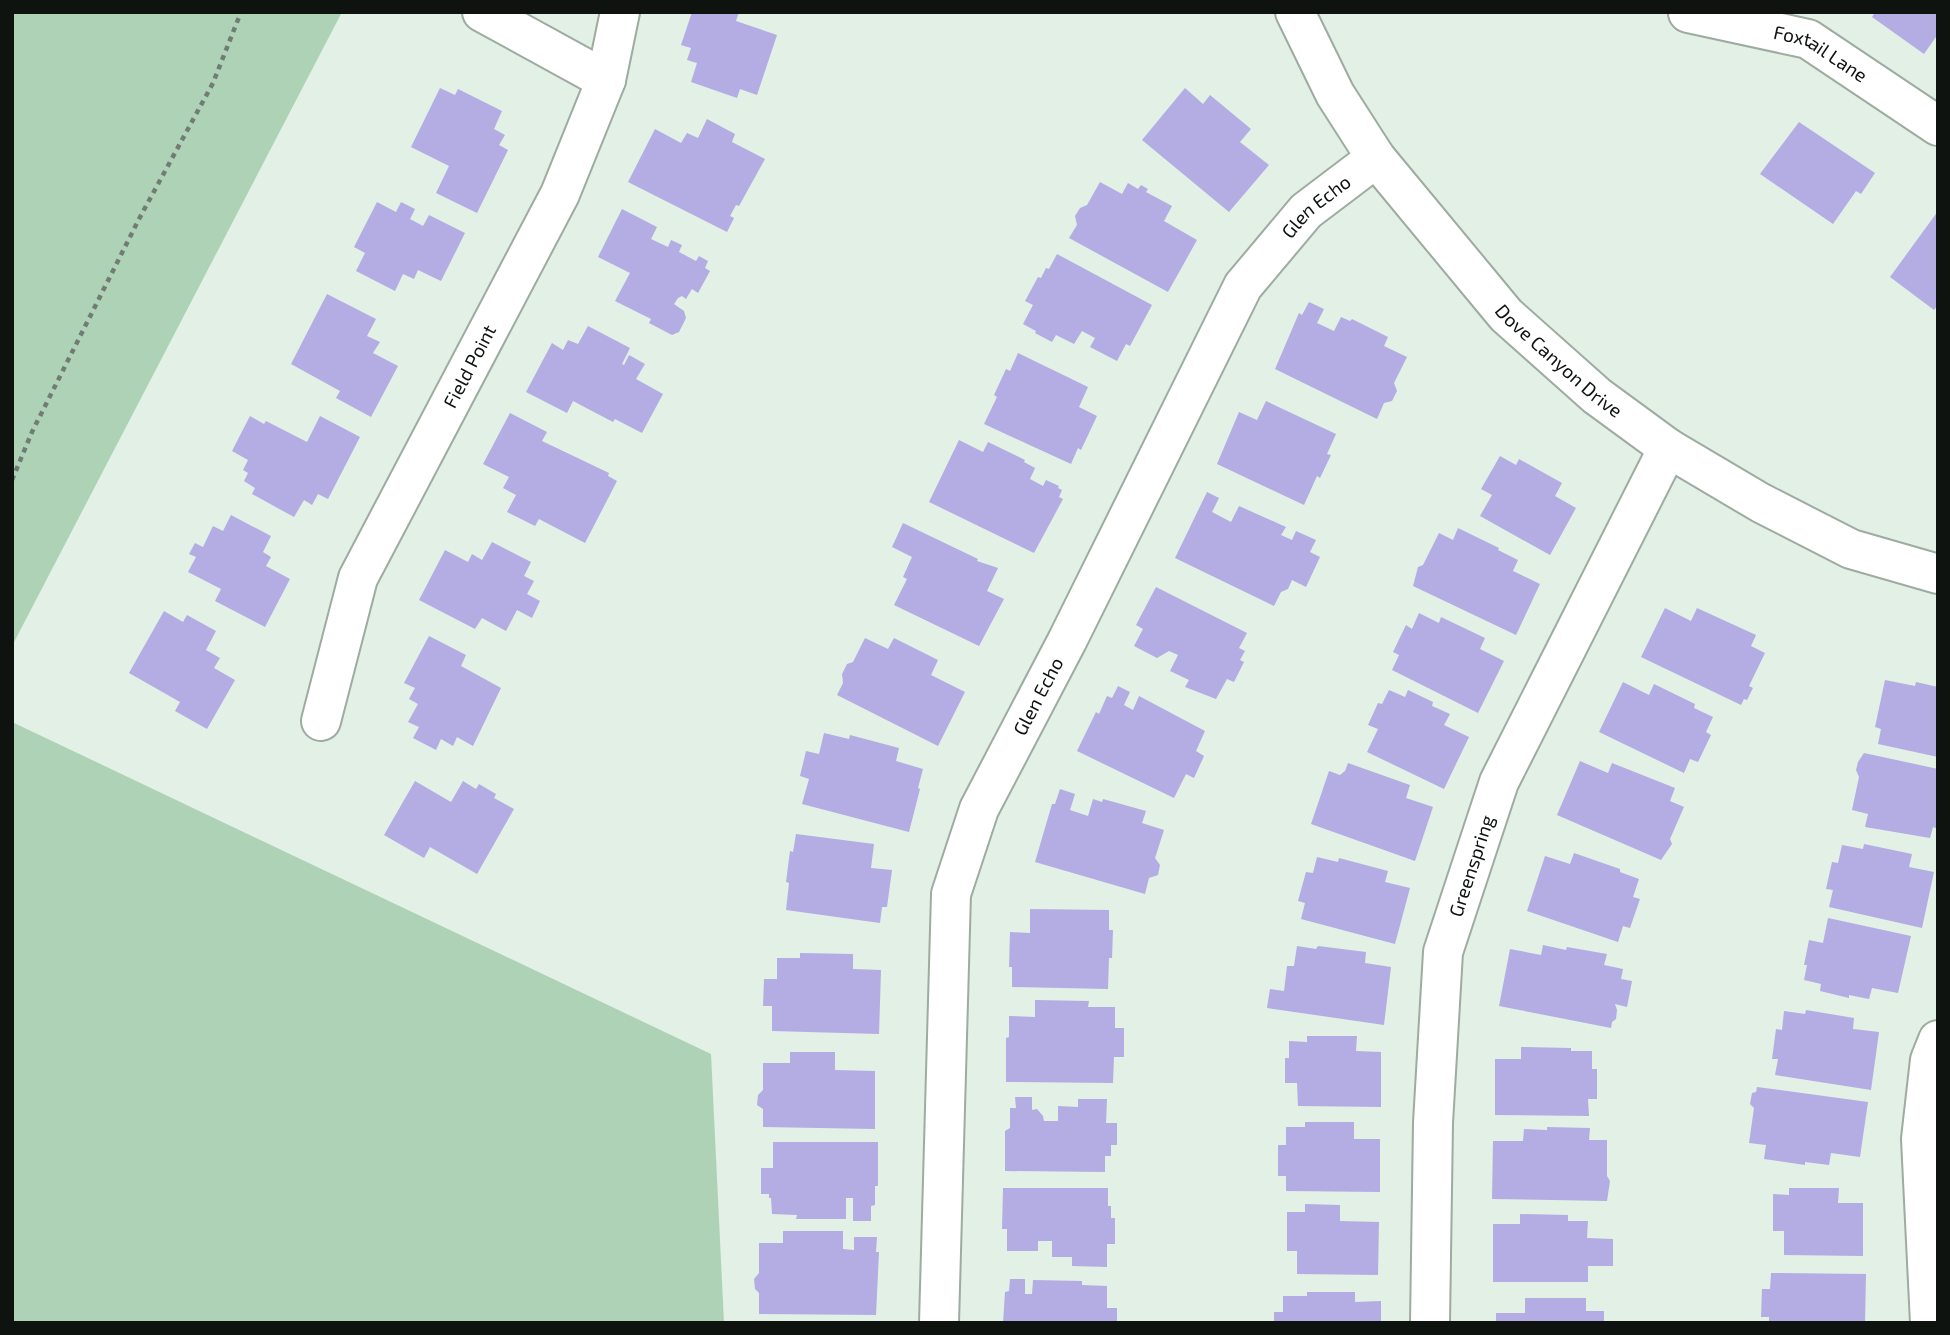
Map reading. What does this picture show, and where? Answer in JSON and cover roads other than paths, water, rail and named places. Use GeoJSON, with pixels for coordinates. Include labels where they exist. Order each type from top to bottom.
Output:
{"type":"FeatureCollection","features":[{"type":"Feature","properties":{"kind":"street"},"geometry":{"type":"LineString","coordinates":[[482,12],[607,80]]}},
{"type":"Feature","properties":{"kind":"street","name":"Field Point"},"geometry":{"type":"LineString","coordinates":[[321,721],[358,578],[560,194],[607,80],[621,12]]}},
{"type":"Feature","properties":{"kind":"street","name":"Dove Canyon Drive"},"geometry":{"type":"LineString","coordinates":[[1295,12],[1335,94],[1376,158],[1506,315],[1597,396],[1668,448],[1761,503],[1851,549],[1938,574]]}},
{"type":"Feature","properties":{"kind":"street","name":"Foxtail Lane"},"geometry":{"type":"LineString","coordinates":[[1688,13],[1808,39],[1938,126]]}},
{"type":"Feature","properties":{"kind":"street","name":"Glen Echo"},"geometry":{"type":"LineString","coordinates":[[939,1323],[951,894],[979,809],[1067,641],[1243,286],[1306,211],[1376,158]]}},
{"type":"Feature","properties":{"kind":"street","name":"Greenspring"},"geometry":{"type":"LineString","coordinates":[[1430,1323],[1433,1123],[1443,952],[1499,782],[1668,448]]}},
{"type":"Feature","properties":{"kind":"street"},"geometry":{"type":"LineString","coordinates":[[1930,1323],[1921,1139],[1930,1060],[1938,1040]]}}]}
